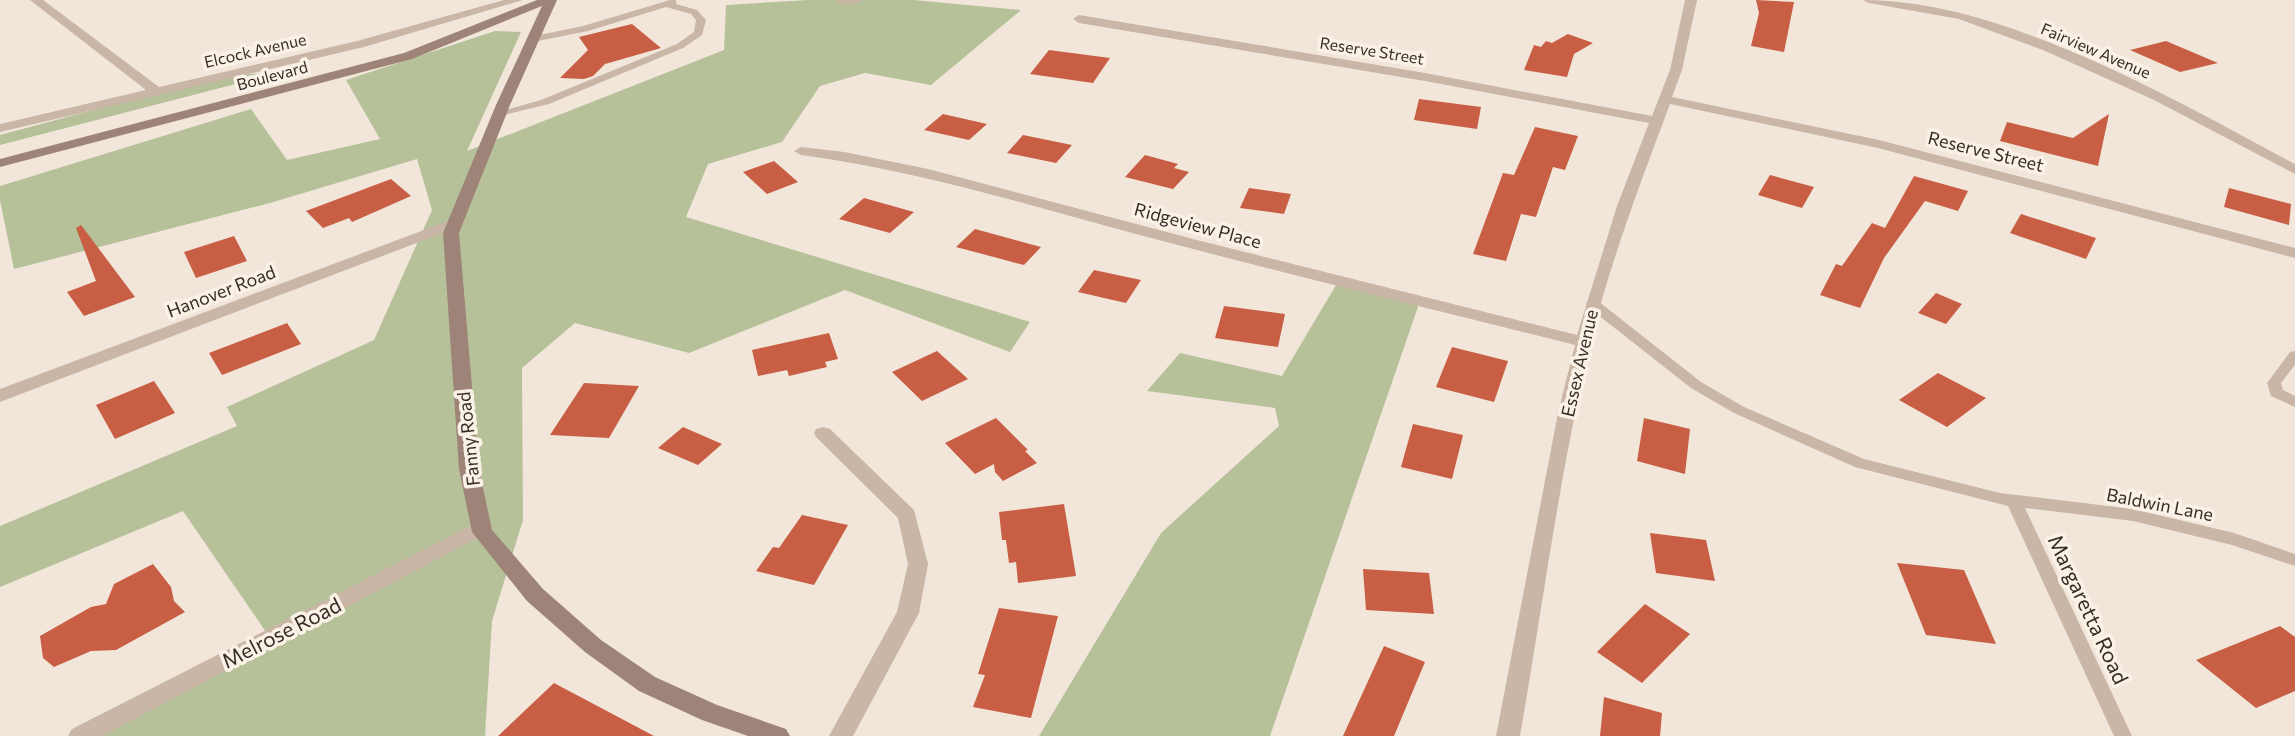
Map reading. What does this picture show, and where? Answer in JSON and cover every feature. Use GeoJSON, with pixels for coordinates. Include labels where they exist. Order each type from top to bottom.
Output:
{"type":"FeatureCollection","features":[{"type":"Feature","properties":{"kind":"main road","name":"Fanny Road"},"geometry":{"type":"LineString","coordinates":[[549,0],[451,233],[469,469],[482,532],[535,595],[593,646],[648,684],[710,713],[778,736]]}},
{"type":"Feature","properties":{"kind":"main road","name":"Boulevard"},"geometry":{"type":"LineString","coordinates":[[0,163],[408,56],[549,0]]}},
{"type":"Feature","properties":{"kind":"street"},"geometry":{"type":"LineString","coordinates":[[36,0],[156,91]]}},
{"type":"Feature","properties":{"kind":"street","name":"Elcock Avenue"},"geometry":{"type":"LineString","coordinates":[[0,128],[360,44],[517,0]]}},
{"type":"Feature","properties":{"kind":"street"},"geometry":{"type":"LineString","coordinates":[[841,0],[857,0]]}},
{"type":"Feature","properties":{"kind":"street","name":"Essex Avenue"},"geometry":{"type":"LineString","coordinates":[[1508,736],[1567,413],[1593,304],[1624,206],[1676,71],[1691,0]]}},
{"type":"Feature","properties":{"kind":"street","name":"Fairview Avenue"},"geometry":{"type":"LineString","coordinates":[[1869,0],[1961,16],[2047,47],[2159,97],[2295,170]]}},
{"type":"Feature","properties":{"kind":"street","name":"Reserve Street"},"geometry":{"type":"LineString","coordinates":[[1079,19],[1425,77],[1658,121]]}},
{"type":"Feature","properties":{"kind":"street","name":"Reserve Street"},"geometry":{"type":"LineString","coordinates":[[1665,99],[1879,144],[2295,253]]}},
{"type":"Feature","properties":{"kind":"street","name":"Ridgeview Place"},"geometry":{"type":"LineString","coordinates":[[801,151],[856,157],[959,182],[1584,342]]}},
{"type":"Feature","properties":{"kind":"street","name":"Hanover Road"},"geometry":{"type":"LineString","coordinates":[[0,396],[456,223]]}},
{"type":"Feature","properties":{"kind":"street"},"geometry":{"type":"LineString","coordinates":[[823,433],[907,515],[918,564],[908,613],[841,736]]}},
{"type":"Feature","properties":{"kind":"street","name":"Melrose Road"},"geometry":{"type":"LineString","coordinates":[[80,736],[482,527]]}},
{"type":"Feature","properties":{"kind":"lane"},"geometry":{"type":"LineString","coordinates":[[533,39],[585,29],[677,0]]}},
{"type":"Feature","properties":{"kind":"lane"},"geometry":{"type":"LineString","coordinates":[[500,113],[545,102],[680,46],[699,33],[701,20],[694,12],[666,4]]}},
{"type":"Feature","properties":{"kind":"lane","name":"Baldwin Lane"},"geometry":{"type":"LineString","coordinates":[[1593,304],[1696,385],[1739,410],[1860,463],[2014,501],[2133,515],[2234,539],[2295,560]]}},
{"type":"Feature","properties":{"kind":"lane"},"geometry":{"type":"LineString","coordinates":[[2295,355],[2274,383],[2276,393],[2295,402]]}},
{"type":"Feature","properties":{"kind":"lane","name":"Margaretta Road"},"geometry":{"type":"LineString","coordinates":[[2014,501],[2123,736]]}},
{"type":"Feature","properties":{"kind":"green space"},"geometry":{"type":"Polygon","coordinates":[[[808,0],[914,0],[1021,10],[931,85],[865,73],[820,86],[782,142],[708,164],[686,217],[1030,322],[1010,352],[845,290],[689,353],[575,323],[522,368],[523,520],[492,621],[485,736],[78,736],[268,635],[183,511],[0,587],[0,526],[237,426],[227,407],[374,340],[432,210],[417,159],[270,203],[14,269],[0,200],[0,186],[251,109],[287,160],[380,139],[346,80],[495,31],[521,32],[467,151],[724,50],[726,5],[808,0]]]}},
{"type":"Feature","properties":{"kind":"green space"},"geometry":{"type":"Polygon","coordinates":[[[286,71],[0,145],[0,135],[217,77],[286,71]]]}},
{"type":"Feature","properties":{"kind":"green space"},"geometry":{"type":"Polygon","coordinates":[[[1339,280],[1420,301],[1270,736],[1039,736],[1161,533],[1279,426],[1275,408],[1147,391],[1180,353],[1282,376],[1339,280]]]}},
{"type":"Feature","properties":{"kind":"building"},"geometry":{"type":"Polygon","coordinates":[[[1756,0],[1794,2],[1784,52],[1751,46],[1759,13],[1756,0]]]}},
{"type":"Feature","properties":{"kind":"building"},"geometry":{"type":"Polygon","coordinates":[[[632,24],[661,48],[605,64],[593,76],[584,79],[560,78],[588,50],[579,37],[632,24]]]}},
{"type":"Feature","properties":{"kind":"building"},"geometry":{"type":"Polygon","coordinates":[[[1568,34],[1593,43],[1574,54],[1567,77],[1524,70],[1534,45],[1541,47],[1546,41],[1552,43],[1568,34]]]}},
{"type":"Feature","properties":{"kind":"building"},"geometry":{"type":"Polygon","coordinates":[[[2166,41],[2218,63],[2180,72],[2130,50],[2166,41]]]}},
{"type":"Feature","properties":{"kind":"building"},"geometry":{"type":"Polygon","coordinates":[[[1049,50],[1110,58],[1093,83],[1030,74],[1049,50]]]}},
{"type":"Feature","properties":{"kind":"building"},"geometry":{"type":"Polygon","coordinates":[[[1419,99],[1481,107],[1477,129],[1414,120],[1419,99]]]}},
{"type":"Feature","properties":{"kind":"building"},"geometry":{"type":"Polygon","coordinates":[[[943,114],[987,124],[969,140],[924,130],[943,114]]]}},
{"type":"Feature","properties":{"kind":"building"},"geometry":{"type":"Polygon","coordinates":[[[2109,114],[2098,166],[2000,141],[2007,122],[2073,138],[2109,114]]]}},
{"type":"Feature","properties":{"kind":"building"},"geometry":{"type":"Polygon","coordinates":[[[1535,127],[1578,136],[1565,170],[1553,167],[1536,217],[1521,214],[1506,261],[1473,254],[1503,173],[1514,175],[1535,127]]]}},
{"type":"Feature","properties":{"kind":"building"},"geometry":{"type":"Polygon","coordinates":[[[1023,135],[1072,145],[1056,163],[1007,153],[1023,135]]]}},
{"type":"Feature","properties":{"kind":"building"},"geometry":{"type":"Polygon","coordinates":[[[1145,155],[1178,164],[1174,168],[1189,172],[1173,189],[1125,177],[1145,155]]]}},
{"type":"Feature","properties":{"kind":"building"},"geometry":{"type":"Polygon","coordinates":[[[774,161],[798,182],[767,194],[743,172],[774,161]]]}},
{"type":"Feature","properties":{"kind":"building"},"geometry":{"type":"Polygon","coordinates":[[[1770,175],[1814,187],[1802,208],[1758,195],[1770,175]]]}},
{"type":"Feature","properties":{"kind":"building"},"geometry":{"type":"Polygon","coordinates":[[[1914,176],[1968,191],[1958,211],[1925,201],[1884,258],[1860,308],[1820,295],[1836,264],[1842,266],[1872,223],[1885,228],[1914,176]]]}},
{"type":"Feature","properties":{"kind":"building"},"geometry":{"type":"Polygon","coordinates":[[[391,179],[411,196],[352,222],[349,218],[323,228],[306,211],[391,179]]]}},
{"type":"Feature","properties":{"kind":"building"},"geometry":{"type":"Polygon","coordinates":[[[1249,188],[1291,194],[1284,214],[1240,208],[1249,188]]]}},
{"type":"Feature","properties":{"kind":"building"},"geometry":{"type":"Polygon","coordinates":[[[2229,188],[2291,204],[2289,225],[2224,207],[2229,188]]]}},
{"type":"Feature","properties":{"kind":"building"},"geometry":{"type":"Polygon","coordinates":[[[864,198],[914,212],[890,233],[839,219],[864,198]]]}},
{"type":"Feature","properties":{"kind":"building"},"geometry":{"type":"Polygon","coordinates":[[[2021,214],[2096,238],[2086,259],[2010,233],[2021,214]]]}},
{"type":"Feature","properties":{"kind":"building"},"geometry":{"type":"Polygon","coordinates":[[[81,225],[135,297],[84,316],[67,292],[96,281],[76,228],[81,225]]]}},
{"type":"Feature","properties":{"kind":"building"},"geometry":{"type":"Polygon","coordinates":[[[975,229],[1041,247],[1024,265],[956,247],[975,229]]]}},
{"type":"Feature","properties":{"kind":"building"},"geometry":{"type":"Polygon","coordinates":[[[234,236],[247,261],[196,278],[184,252],[234,236]]]}},
{"type":"Feature","properties":{"kind":"building"},"geometry":{"type":"Polygon","coordinates":[[[1094,270],[1141,280],[1126,303],[1078,292],[1094,270]]]}},
{"type":"Feature","properties":{"kind":"building"},"geometry":{"type":"Polygon","coordinates":[[[1936,293],[1962,304],[1946,324],[1918,313],[1936,293]]]}},
{"type":"Feature","properties":{"kind":"building"},"geometry":{"type":"Polygon","coordinates":[[[1224,306],[1285,314],[1278,347],[1215,338],[1224,306]]]}},
{"type":"Feature","properties":{"kind":"building"},"geometry":{"type":"Polygon","coordinates":[[[287,323],[301,344],[222,375],[209,353],[287,323]]]}},
{"type":"Feature","properties":{"kind":"building"},"geometry":{"type":"Polygon","coordinates":[[[829,333],[838,359],[825,362],[827,367],[789,376],[787,370],[758,376],[752,350],[829,333]]]}},
{"type":"Feature","properties":{"kind":"building"},"geometry":{"type":"Polygon","coordinates":[[[1452,347],[1508,361],[1494,402],[1436,387],[1452,347]]]}},
{"type":"Feature","properties":{"kind":"building"},"geometry":{"type":"Polygon","coordinates":[[[937,351],[968,379],[922,401],[892,372],[937,351]]]}},
{"type":"Feature","properties":{"kind":"building"},"geometry":{"type":"Polygon","coordinates":[[[1938,373],[1986,398],[1947,427],[1899,400],[1938,373]]]}},
{"type":"Feature","properties":{"kind":"building"},"geometry":{"type":"Polygon","coordinates":[[[154,381],[175,413],[115,439],[96,405],[154,381]]]}},
{"type":"Feature","properties":{"kind":"building"},"geometry":{"type":"Polygon","coordinates":[[[584,383],[639,386],[609,438],[550,435],[584,383]]]}},
{"type":"Feature","properties":{"kind":"building"},"geometry":{"type":"Polygon","coordinates":[[[996,418],[1028,450],[1025,451],[1037,463],[1003,481],[995,472],[994,464],[975,474],[945,443],[996,418]]]}},
{"type":"Feature","properties":{"kind":"building"},"geometry":{"type":"Polygon","coordinates":[[[1644,418],[1690,429],[1685,474],[1637,461],[1644,418]]]}},
{"type":"Feature","properties":{"kind":"building"},"geometry":{"type":"Polygon","coordinates":[[[1413,424],[1463,435],[1452,479],[1401,467],[1413,424]]]}},
{"type":"Feature","properties":{"kind":"building"},"geometry":{"type":"Polygon","coordinates":[[[683,427],[722,444],[698,465],[658,448],[683,427]]]}},
{"type":"Feature","properties":{"kind":"building"},"geometry":{"type":"Polygon","coordinates":[[[1064,504],[1076,576],[1018,583],[1016,562],[1009,563],[1006,540],[1002,540],[999,512],[1064,504]]]}},
{"type":"Feature","properties":{"kind":"building"},"geometry":{"type":"Polygon","coordinates":[[[802,515],[848,525],[814,585],[756,571],[773,547],[779,548],[802,515]]]}},
{"type":"Feature","properties":{"kind":"building"},"geometry":{"type":"Polygon","coordinates":[[[1650,533],[1706,540],[1715,581],[1656,573],[1650,533]]]}},
{"type":"Feature","properties":{"kind":"building"},"geometry":{"type":"Polygon","coordinates":[[[1897,563],[1964,570],[1996,644],[1926,635],[1897,563]]]}},
{"type":"Feature","properties":{"kind":"building"},"geometry":{"type":"Polygon","coordinates":[[[153,564],[171,587],[174,601],[185,612],[116,650],[91,651],[54,667],[43,658],[40,636],[91,607],[106,604],[114,584],[153,564]]]}},
{"type":"Feature","properties":{"kind":"building"},"geometry":{"type":"Polygon","coordinates":[[[1363,569],[1429,573],[1434,614],[1366,610],[1363,569]]]}},
{"type":"Feature","properties":{"kind":"building"},"geometry":{"type":"Polygon","coordinates":[[[1645,604],[1690,634],[1642,683],[1597,652],[1645,604]]]}},
{"type":"Feature","properties":{"kind":"building"},"geometry":{"type":"Polygon","coordinates":[[[999,608],[1058,616],[1031,718],[973,707],[985,675],[978,674],[999,608]]]}},
{"type":"Feature","properties":{"kind":"building"},"geometry":{"type":"Polygon","coordinates":[[[2280,626],[2295,637],[2295,691],[2256,708],[2196,660],[2280,626]]]}},
{"type":"Feature","properties":{"kind":"building"},"geometry":{"type":"Polygon","coordinates":[[[1384,646],[1425,662],[1394,736],[1343,736],[1384,646]]]}},
{"type":"Feature","properties":{"kind":"building"},"geometry":{"type":"Polygon","coordinates":[[[554,683],[654,736],[498,736],[554,683]]]}},
{"type":"Feature","properties":{"kind":"building"},"geometry":{"type":"Polygon","coordinates":[[[1604,697],[1662,713],[1660,736],[1600,736],[1604,697]]]}}]}
